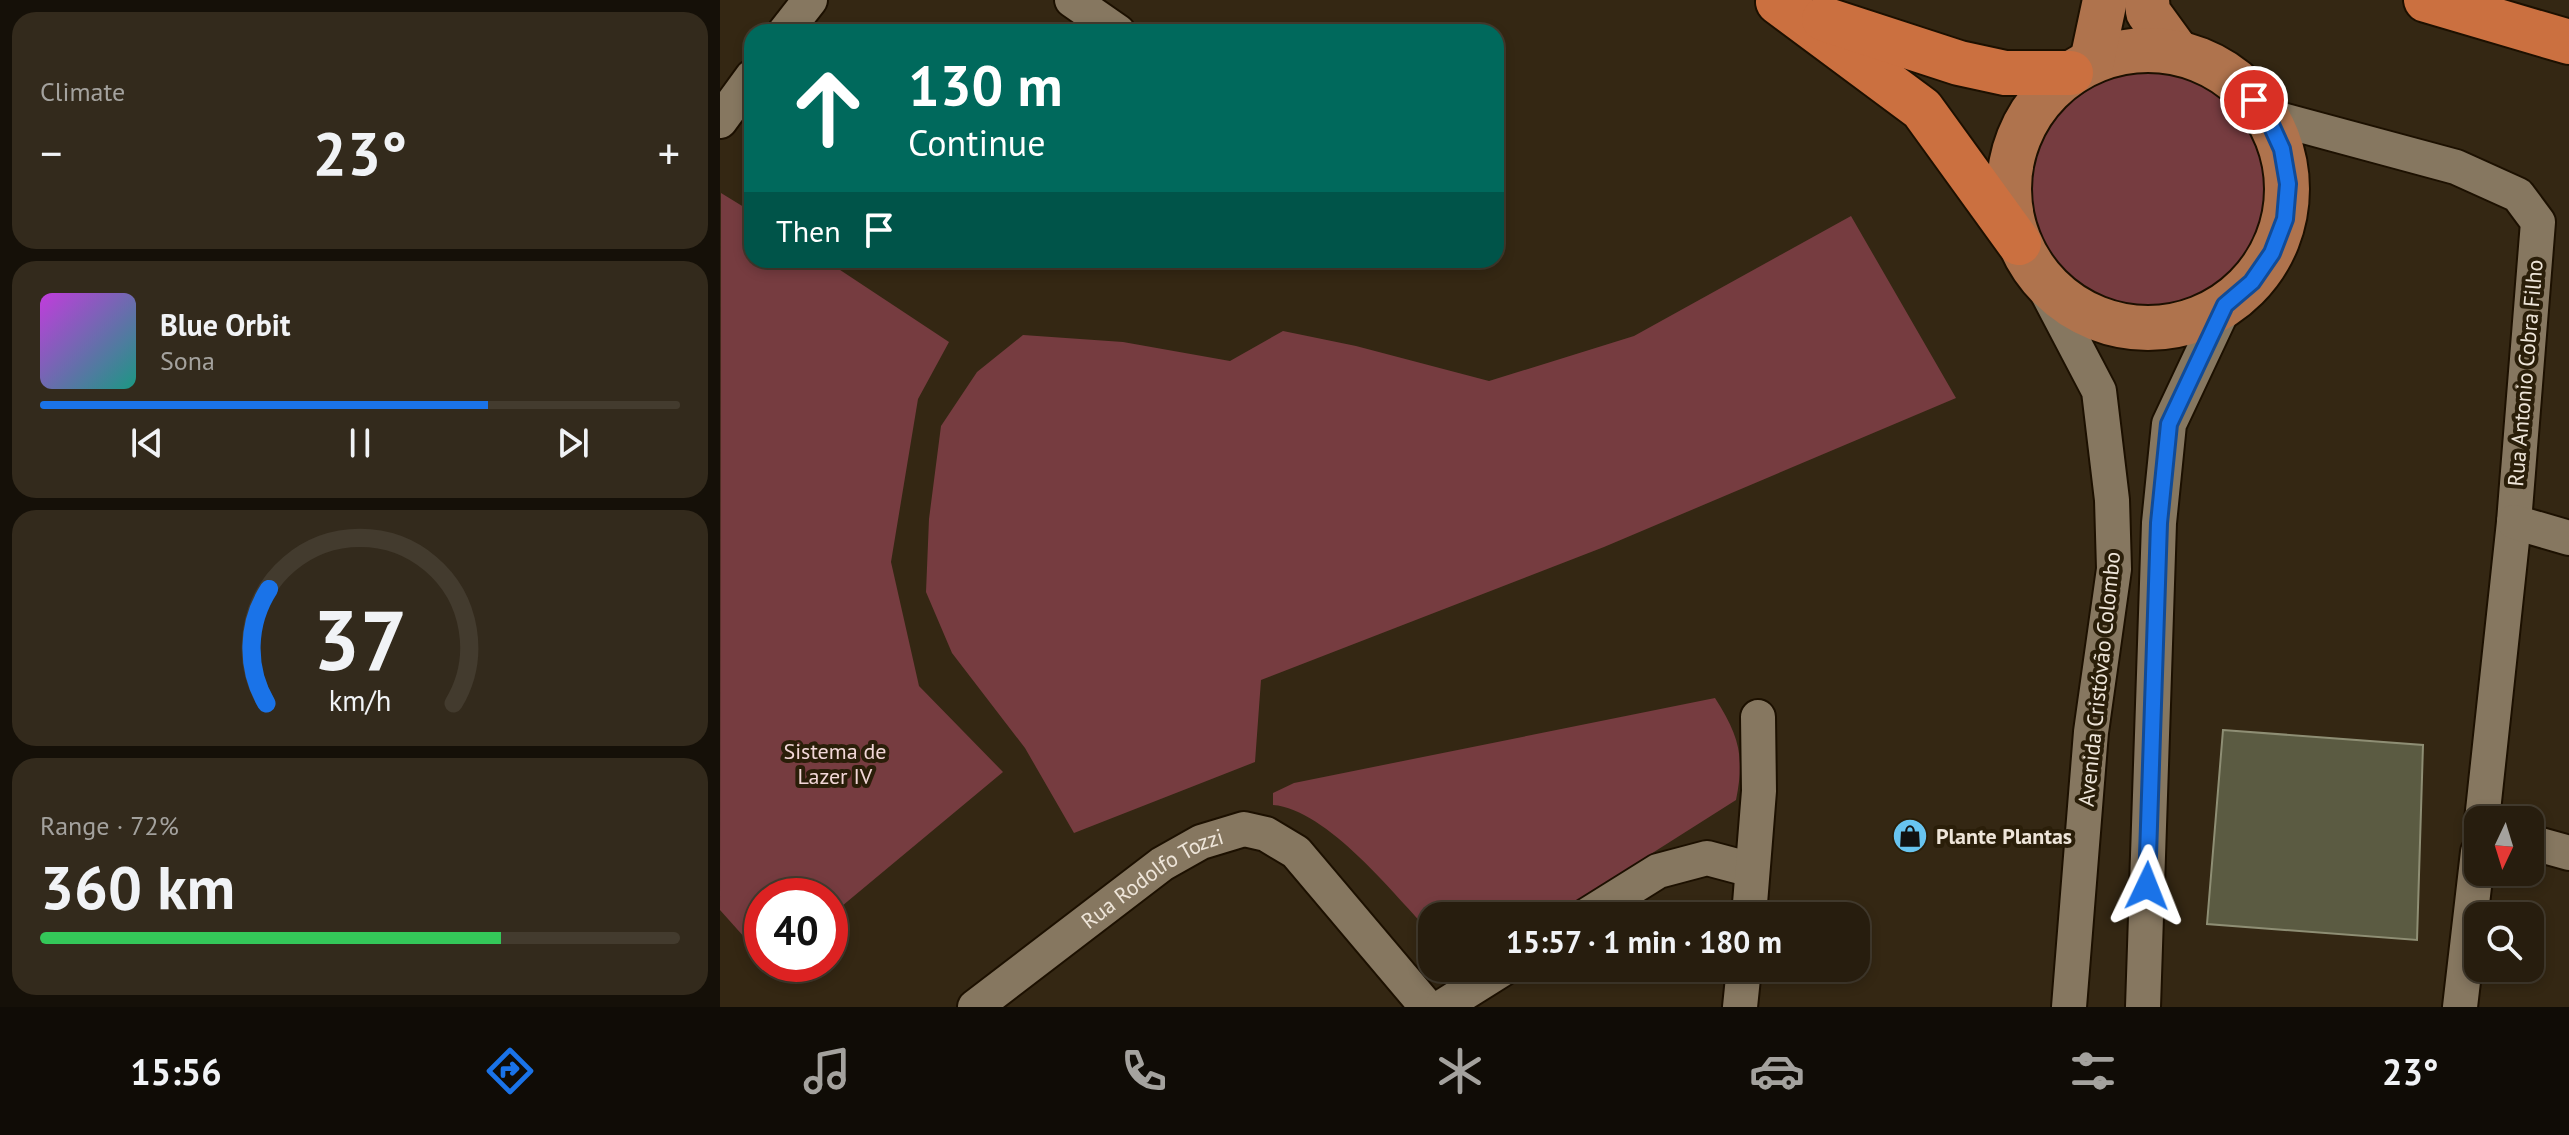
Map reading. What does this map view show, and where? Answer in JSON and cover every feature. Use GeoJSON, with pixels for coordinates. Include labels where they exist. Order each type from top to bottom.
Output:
{"type":"FeatureCollection","features":[{"type":"Feature","properties":{"kind":"highway"},"geometry":{"type":"LineString","coordinates":[[2426,0],[2569,42]]}},
{"type":"Feature","properties":{"kind":"highway"},"geometry":{"type":"LineString","coordinates":[[1776,1],[1887,42],[2005,73],[2082,67]]}},
{"type":"Feature","properties":{"kind":"highway"},"geometry":{"type":"LineString","coordinates":[[1776,1],[1922,109],[2027,257]]}},
{"type":"Feature","properties":{"kind":"main road"},"geometry":{"type":"LineString","coordinates":[[2082,67],[2105,0]]}},
{"type":"Feature","properties":{"kind":"main road"},"geometry":{"type":"LineString","coordinates":[[2147,0],[2148,12],[2177,52]]}},
{"type":"Feature","properties":{"kind":"main road"},"geometry":{"type":"LineString","coordinates":[[2111,51],[2177,52],[2241,85],[2267,116],[2282,149],[2288,184],[2285,219],[2272,253],[2259,272],[2225,305],[2193,320],[2170,325],[2124,326],[2090,315],[2070,303],[2027,257],[2010,212],[2008,180],[2014,149],[2027,119],[2040,102],[2082,67],[2111,51]]}},
{"type":"Feature","properties":{"kind":"street"},"geometry":{"type":"LineString","coordinates":[[791,24],[810,0]]}},
{"type":"Feature","properties":{"kind":"street"},"geometry":{"type":"LineString","coordinates":[[1072,0],[1106,24]]}},
{"type":"Feature","properties":{"kind":"street"},"geometry":{"type":"LineString","coordinates":[[720,121],[744,88]]}},
{"type":"Feature","properties":{"kind":"street","name":"Rua Antonio Cobra Filho"},"geometry":{"type":"LineString","coordinates":[[2267,116],[2456,167],[2518,195],[2538,222],[2514,522],[2484,806]]}},
{"type":"Feature","properties":{"kind":"street","name":"Avenida Cristóvão Colombo"},"geometry":{"type":"LineString","coordinates":[[2027,257],[2099,391],[2112,500],[2114,569],[2091,732],[2069,1007]]}},
{"type":"Feature","properties":{"kind":"street","name":"Avenida Cristóvão Colombo"},"geometry":{"type":"LineString","coordinates":[[2143,1007],[2159,523],[2169,424],[2225,305]]}},
{"type":"Feature","properties":{"kind":"street"},"geometry":{"type":"LineString","coordinates":[[2514,522],[2569,538]]}},
{"type":"Feature","properties":{"kind":"street"},"geometry":{"type":"LineString","coordinates":[[1750,902],[1759,791],[1758,717]]}},
{"type":"Feature","properties":{"kind":"street","name":"Rua Rodolfo Tozzi"},"geometry":{"type":"LineString","coordinates":[[975,1007],[1162,864],[1201,842],[1244,829],[1266,834],[1296,852],[1427,1007]]}},
{"type":"Feature","properties":{"kind":"street"},"geometry":{"type":"LineString","coordinates":[[2544,846],[2569,853]]}},
{"type":"Feature","properties":{"kind":"street"},"geometry":{"type":"LineString","coordinates":[[1608,902],[1658,871],[1707,858],[1752,870]]}},
{"type":"Feature","properties":{"kind":"street"},"geometry":{"type":"LineString","coordinates":[[2460,1007],[2474,886]]}},
{"type":"Feature","properties":{"kind":"street"},"geometry":{"type":"LineString","coordinates":[[1442,1007],[1482,982]]}},
{"type":"Feature","properties":{"kind":"street"},"geometry":{"type":"LineString","coordinates":[[1740,1007],[1743,982]]}},
{"type":"Feature","properties":{"kind":"green space"},"geometry":{"type":"Polygon","coordinates":[[[2148,72],[2193,81],[2214,92],[2232,107],[2247,125],[2258,146],[2267,191],[2258,236],[2247,257],[2232,275],[2214,290],[2193,301],[2148,310],[2103,301],[2082,290],[2064,275],[2049,257],[2038,236],[2029,191],[2038,146],[2049,125],[2064,107],[2082,92],[2103,81],[2148,72]]]}},
{"type":"Feature","properties":{"kind":"green space","name":"Sistema de Lazer IV"},"geometry":{"type":"Polygon","coordinates":[[[721,193],[744,207],[744,268],[837,268],[949,342],[918,399],[891,562],[919,686],[1003,772],[848,901],[848,878],[744,878],[744,937],[720,910],[721,193]]]}},
{"type":"Feature","properties":{"kind":"green space"},"geometry":{"type":"Polygon","coordinates":[[[1851,216],[1956,398],[1604,547],[1261,680],[1255,762],[1074,833],[1025,748],[952,653],[926,592],[929,519],[941,426],[977,372],[1023,335],[1123,342],[1230,361],[1283,331],[1356,346],[1489,381],[1634,336],[1851,216]]]}},
{"type":"Feature","properties":{"kind":"green space"},"geometry":{"type":"Polygon","coordinates":[[[1715,698],[1735,735],[1740,758],[1736,800],[1575,902],[1418,902],[1418,919],[1337,838],[1294,810],[1273,805],[1273,793],[1294,783],[1715,698]]]}},
{"type":"Feature","properties":{"kind":"building"},"geometry":{"type":"Polygon","coordinates":[[[2223,730],[2423,745],[2417,940],[2207,924],[2223,730]]]}},
{"type":"Feature","properties":{"kind":"place","name":"Plante Plantas"},"geometry":{"type":"Point","coordinates":[1910,836]}},
{"type":"Feature","properties":{"kind":"route"},"geometry":{"type":"LineString","coordinates":[[2147,886],[2159,523],[2169,424],[2225,305],[2252,282],[2272,253],[2285,219],[2288,184],[2282,149],[2267,116],[2254,100]]}}]}
